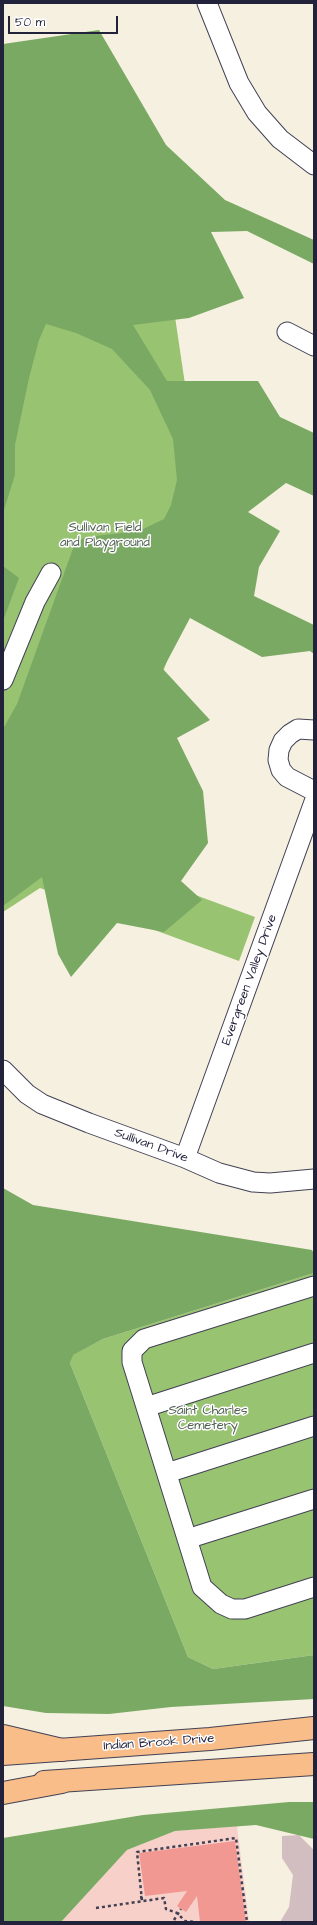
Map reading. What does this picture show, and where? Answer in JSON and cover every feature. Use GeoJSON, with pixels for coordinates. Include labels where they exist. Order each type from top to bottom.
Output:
{"type":"FeatureCollection","features":[{"type":"Feature","properties":{"kind":"main road","name":"Indian Brook Drive"},"geometry":{"type":"LineString","coordinates":[[3,1754],[210,1739],[314,1728]]}},
{"type":"Feature","properties":{"kind":"main road"},"geometry":{"type":"LineString","coordinates":[[3,1736],[62,1750]]}},
{"type":"Feature","properties":{"kind":"main road"},"geometry":{"type":"LineString","coordinates":[[3,1783],[62,1782],[314,1764]]}},
{"type":"Feature","properties":{"kind":"main road"},"geometry":{"type":"LineString","coordinates":[[3,1792],[62,1782]]}},
{"type":"Feature","properties":{"kind":"street"},"geometry":{"type":"LineString","coordinates":[[207,3],[239,83],[257,113],[280,138],[314,165]]}},
{"type":"Feature","properties":{"kind":"street"},"geometry":{"type":"LineString","coordinates":[[287,332],[314,346]]}},
{"type":"Feature","properties":{"kind":"street"},"geometry":{"type":"LineString","coordinates":[[3,680],[35,602],[50,573]]}},
{"type":"Feature","properties":{"kind":"street"},"geometry":{"type":"LineString","coordinates":[[314,730],[298,729],[290,734],[283,741],[279,750],[278,760],[281,770],[287,778],[314,791]]}},
{"type":"Feature","properties":{"kind":"street","name":"Evergreen Valley Drive"},"geometry":{"type":"LineString","coordinates":[[185,1158],[314,802]]}},
{"type":"Feature","properties":{"kind":"street","name":"Sullivan Drive"},"geometry":{"type":"LineString","coordinates":[[3,1070],[27,1094],[42,1104],[89,1124],[185,1158],[219,1173],[253,1182],[270,1183],[314,1179]]}},
{"type":"Feature","properties":{"kind":"street"},"geometry":{"type":"LineString","coordinates":[[314,1286],[144,1339],[132,1351],[132,1362],[202,1587],[221,1604],[232,1609],[245,1609],[314,1587]]}},
{"type":"Feature","properties":{"kind":"street"},"geometry":{"type":"LineString","coordinates":[[146,1406],[314,1353]]}},
{"type":"Feature","properties":{"kind":"street"},"geometry":{"type":"LineString","coordinates":[[167,1473],[314,1426]]}},
{"type":"Feature","properties":{"kind":"street"},"geometry":{"type":"LineString","coordinates":[[188,1539],[314,1499]]}},
{"type":"Feature","properties":{"kind":"path"},"geometry":{"type":"LineString","coordinates":[[142,1901],[137,1852],[236,1838],[247,1922]]}},
{"type":"Feature","properties":{"kind":"path"},"geometry":{"type":"LineString","coordinates":[[141,1896],[142,1901]]}},
{"type":"Feature","properties":{"kind":"path"},"geometry":{"type":"LineString","coordinates":[[96,1908],[164,1898],[166,1909],[178,1914],[185,1922],[196,1922]]}},
{"type":"Feature","properties":{"kind":"path"},"geometry":{"type":"LineString","coordinates":[[174,1920],[181,1909]]}},
{"type":"Feature","properties":{"kind":"shaded area"},"geometry":{"type":"Polygon","coordinates":[[[237,1826],[249,1922],[61,1922],[127,1850],[175,1831],[237,1826]]]}},
{"type":"Feature","properties":{"kind":"shaded area"},"geometry":{"type":"Polygon","coordinates":[[[299,1835],[314,1850],[314,1922],[280,1922],[289,1907],[293,1875],[282,1858],[282,1836],[299,1835]]]}},
{"type":"Feature","properties":{"kind":"green space"},"geometry":{"type":"Polygon","coordinates":[[[99,30],[166,145],[225,200],[314,240],[314,264],[247,231],[211,232],[244,298],[189,318],[133,325],[167,381],[258,381],[280,417],[314,433],[314,496],[286,483],[248,512],[280,531],[259,567],[254,596],[314,625],[314,654],[310,651],[262,657],[190,618],[163,669],[210,720],[177,738],[203,791],[208,843],[181,881],[202,900],[164,932],[117,923],[71,977],[58,954],[42,877],[3,906],[3,729],[17,704],[75,543],[86,537],[139,531],[164,519],[171,505],[177,480],[173,439],[150,390],[112,349],[76,333],[46,324],[39,340],[29,378],[15,445],[15,475],[3,513],[3,44],[99,30]]]}},
{"type":"Feature","properties":{"kind":"green space","name":"Sullivan Field and Playground"},"geometry":{"type":"Polygon","coordinates":[[[3,112],[155,182],[209,546],[95,858],[255,917],[239,961],[40,888],[3,912],[3,112]]]}},
{"type":"Feature","properties":{"kind":"green space"},"geometry":{"type":"Polygon","coordinates":[[[3,566],[19,578],[3,621],[3,566]]]}},
{"type":"Feature","properties":{"kind":"green space"},"geometry":{"type":"Polygon","coordinates":[[[3,1188],[33,1205],[312,1250],[314,1254],[314,1273],[103,1339],[73,1355],[70,1363],[188,1657],[213,1669],[314,1655],[314,1699],[171,1707],[109,1714],[46,1713],[3,1706],[3,1188]]]}},
{"type":"Feature","properties":{"kind":"green space","name":"Saint Charles Cemetery"},"geometry":{"type":"Polygon","coordinates":[[[314,1273],[314,1655],[213,1669],[188,1657],[70,1363],[72,1355],[103,1339],[314,1273]]]}},
{"type":"Feature","properties":{"kind":"green space"},"geometry":{"type":"Polygon","coordinates":[[[289,1802],[314,1802],[314,1839],[256,1825],[175,1831],[127,1850],[61,1922],[3,1922],[3,1838],[143,1815],[289,1802]]]}},
{"type":"Feature","properties":{"kind":"building"},"geometry":{"type":"Polygon","coordinates":[[[235,1841],[246,1922],[200,1922],[197,1896],[186,1912],[177,1906],[187,1891],[145,1896],[139,1853],[235,1841]]]}}]}
